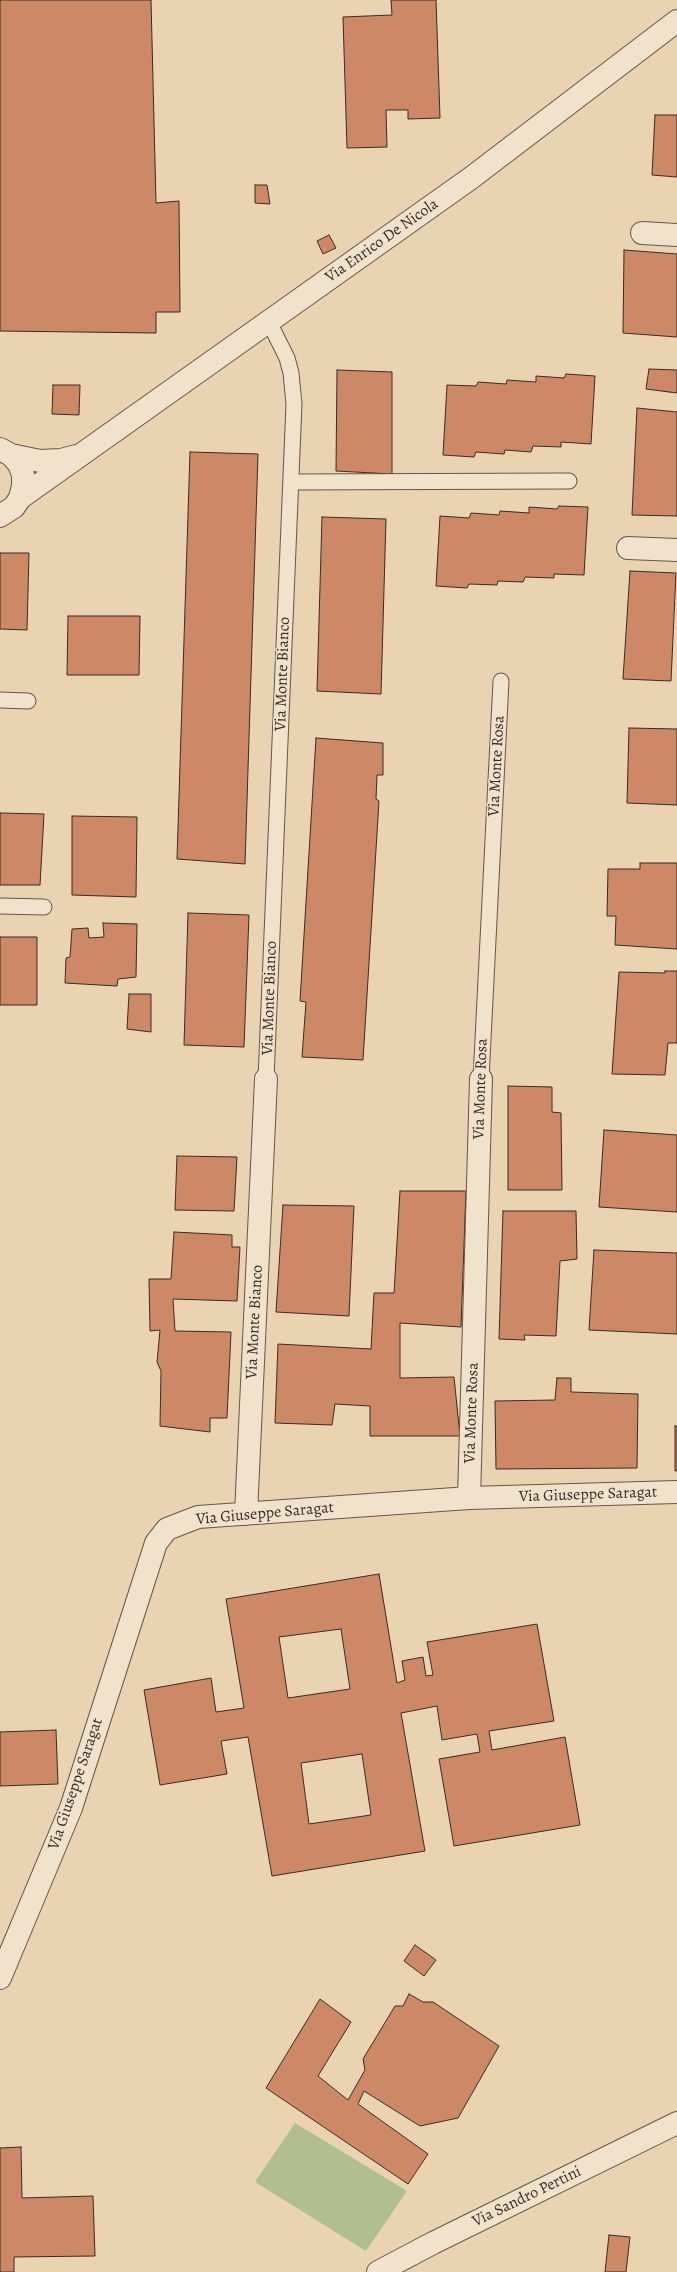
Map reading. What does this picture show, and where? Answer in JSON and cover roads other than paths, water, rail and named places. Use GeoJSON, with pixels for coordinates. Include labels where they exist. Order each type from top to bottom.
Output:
{"type":"FeatureCollection","features":[{"type":"Feature","properties":{"kind":"street","name":"Via Enrico De Nicola"},"geometry":{"type":"LineString","coordinates":[[0,516],[14,507],[20,498],[83,455],[471,178],[677,22]]}},
{"type":"Feature","properties":{"kind":"street"},"geometry":{"type":"LineString","coordinates":[[642,233],[677,235]]}},
{"type":"Feature","properties":{"kind":"street","name":"Via Enrico De Nicola"},"geometry":{"type":"LineString","coordinates":[[6,452],[40,461],[61,460],[83,455]]}},
{"type":"Feature","properties":{"kind":"street"},"geometry":{"type":"LineString","coordinates":[[6,452],[19,464],[23,475],[23,486],[20,498]]}},
{"type":"Feature","properties":{"kind":"street"},"geometry":{"type":"LineString","coordinates":[[628,548],[677,550]]}},
{"type":"Feature","properties":{"kind":"street","name":"Via Monte Bianco"},"geometry":{"type":"LineString","coordinates":[[246,1514],[266,1079]]}},
{"type":"Feature","properties":{"kind":"street","name":"Via Monte Rosa"},"geometry":{"type":"LineString","coordinates":[[469,1498],[481,1079]]}},
{"type":"Feature","properties":{"kind":"street","name":"Via Giuseppe Saragat"},"geometry":{"type":"LineString","coordinates":[[0,1978],[71,1808],[156,1543],[167,1529],[192,1519],[246,1514],[469,1498],[677,1492]]}},
{"type":"Feature","properties":{"kind":"street","name":"Via Sandro Pertini"},"geometry":{"type":"LineString","coordinates":[[378,2272],[433,2243],[677,2123]]}},
{"type":"Feature","properties":{"kind":"lane","name":"Via Monte Bianco"},"geometry":{"type":"LineString","coordinates":[[266,1079],[294,404],[291,373],[287,358],[269,322]]}},
{"type":"Feature","properties":{"kind":"lane"},"geometry":{"type":"LineString","coordinates":[[291,482],[569,481]]}},
{"type":"Feature","properties":{"kind":"lane","name":"Via Monte Rosa"},"geometry":{"type":"LineString","coordinates":[[481,1079],[501,681]]}},
{"type":"Feature","properties":{"kind":"lane"},"geometry":{"type":"LineString","coordinates":[[0,700],[28,701]]}},
{"type":"Feature","properties":{"kind":"lane"},"geometry":{"type":"LineString","coordinates":[[0,906],[44,907]]}}]}
